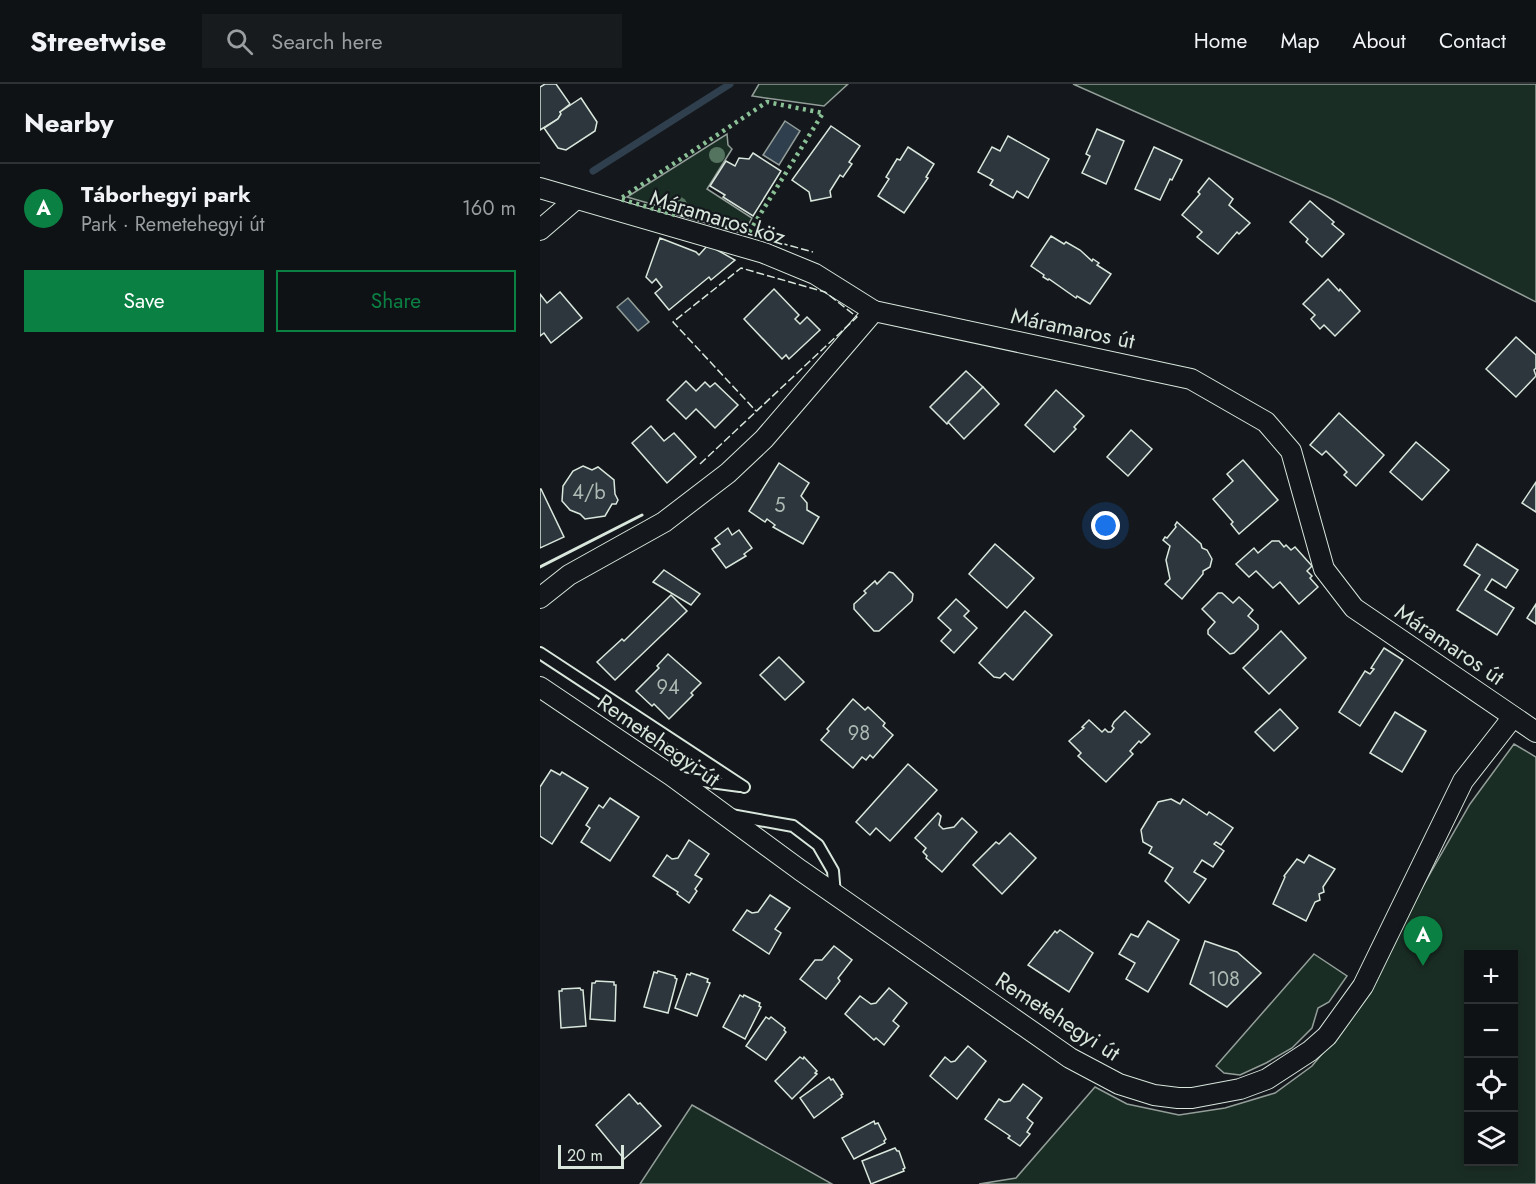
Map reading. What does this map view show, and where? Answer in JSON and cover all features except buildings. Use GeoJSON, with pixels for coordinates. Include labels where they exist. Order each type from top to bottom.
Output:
{"type":"FeatureCollection","features":[{"type":"Feature","properties":{"kind":"street","name":"Máramaros köz"},"geometry":{"type":"LineString","coordinates":[[540,188],[764,254],[815,274],[874,311]]}},
{"type":"Feature","properties":{"kind":"street"},"geometry":{"type":"LineString","coordinates":[[540,230],[576,200]]}},
{"type":"Feature","properties":{"kind":"street"},"geometry":{"type":"LineString","coordinates":[[540,598],[569,575],[664,522],[728,473],[764,439],[874,311]]}},
{"type":"Feature","properties":{"kind":"street","name":"Máramaros út"},"geometry":{"type":"LineString","coordinates":[[874,311],[1191,379],[1266,422],[1291,452],[1324,568],[1354,608],[1536,732]]}},
{"type":"Feature","properties":{"kind":"street","name":"Remetehegyi út"},"geometry":{"type":"LineString","coordinates":[[540,687],[672,776],[835,895],[1070,1058],[1119,1084],[1154,1095],[1192,1098],[1240,1089],[1267,1079],[1293,1064],[1327,1036],[1363,986],[1463,781],[1513,717]]}},
{"type":"Feature","properties":{"kind":"lane"},"geometry":{"type":"LineString","coordinates":[[540,653],[744,787],[672,776]]}},
{"type":"Feature","properties":{"kind":"lane"},"geometry":{"type":"LineString","coordinates":[[722,813],[793,826],[818,845],[833,871],[835,895]]}},
{"type":"Feature","properties":{"kind":"green space"},"geometry":{"type":"Polygon","coordinates":[[[759,84],[848,84],[824,106],[752,96],[759,84]]]}},
{"type":"Feature","properties":{"kind":"green space"},"geometry":{"type":"Polygon","coordinates":[[[1073,84],[1536,84],[1536,302],[1332,199],[1073,84]]]}},
{"type":"Feature","properties":{"kind":"green space"},"geometry":{"type":"Polygon","coordinates":[[[727,134],[728,145],[732,149],[707,189],[752,218],[745,231],[627,197],[727,134]]]}},
{"type":"Feature","properties":{"kind":"green space"},"geometry":{"type":"Polygon","coordinates":[[[1514,744],[1536,757],[1536,1184],[979,1184],[1016,1178],[1095,1087],[1127,1104],[1179,1115],[1225,1108],[1275,1093],[1312,1066],[1337,1036],[1470,804],[1514,744]]]}},
{"type":"Feature","properties":{"kind":"green space"},"geometry":{"type":"Polygon","coordinates":[[[1314,954],[1347,976],[1329,1002],[1318,1008],[1312,1028],[1292,1048],[1266,1063],[1240,1075],[1224,1073],[1216,1066],[1314,954]]]}},
{"type":"Feature","properties":{"kind":"green space"},"geometry":{"type":"Polygon","coordinates":[[[692,1105],[832,1184],[640,1184],[692,1105]]]}},
{"type":"Feature","properties":{"kind":"water"},"geometry":{"type":"Polygon","coordinates":[[[785,121],[800,131],[779,165],[763,155],[785,121]]]}},
{"type":"Feature","properties":{"kind":"water"},"geometry":{"type":"Polygon","coordinates":[[[628,298],[649,322],[638,331],[617,307],[628,298]]]}},
{"type":"Feature","properties":{"kind":"waterway"},"geometry":{"type":"LineString","coordinates":[[593,171],[730,84]]}},
{"type":"Feature","properties":{"kind":"hedge"},"geometry":{"type":"LineString","coordinates":[[675,215],[620,199],[767,102],[823,113],[748,234]]}},
{"type":"Feature","properties":{"kind":"fence"},"geometry":{"type":"LineString","coordinates":[[748,234],[813,252]]}},
{"type":"Feature","properties":{"kind":"fence"},"geometry":{"type":"LineString","coordinates":[[700,464],[857,317],[825,292],[741,268],[673,322],[756,411]]}},
{"type":"Feature","properties":{"kind":"wall"},"geometry":{"type":"LineString","coordinates":[[677,214],[745,233]]}},
{"type":"Feature","properties":{"kind":"wall"},"geometry":{"type":"LineString","coordinates":[[540,567],[642,515]]}},
{"type":"Feature","properties":{"kind":"place","name":"Táborhegyi park"},"geometry":{"type":"Point","coordinates":[1423,966]}}]}
